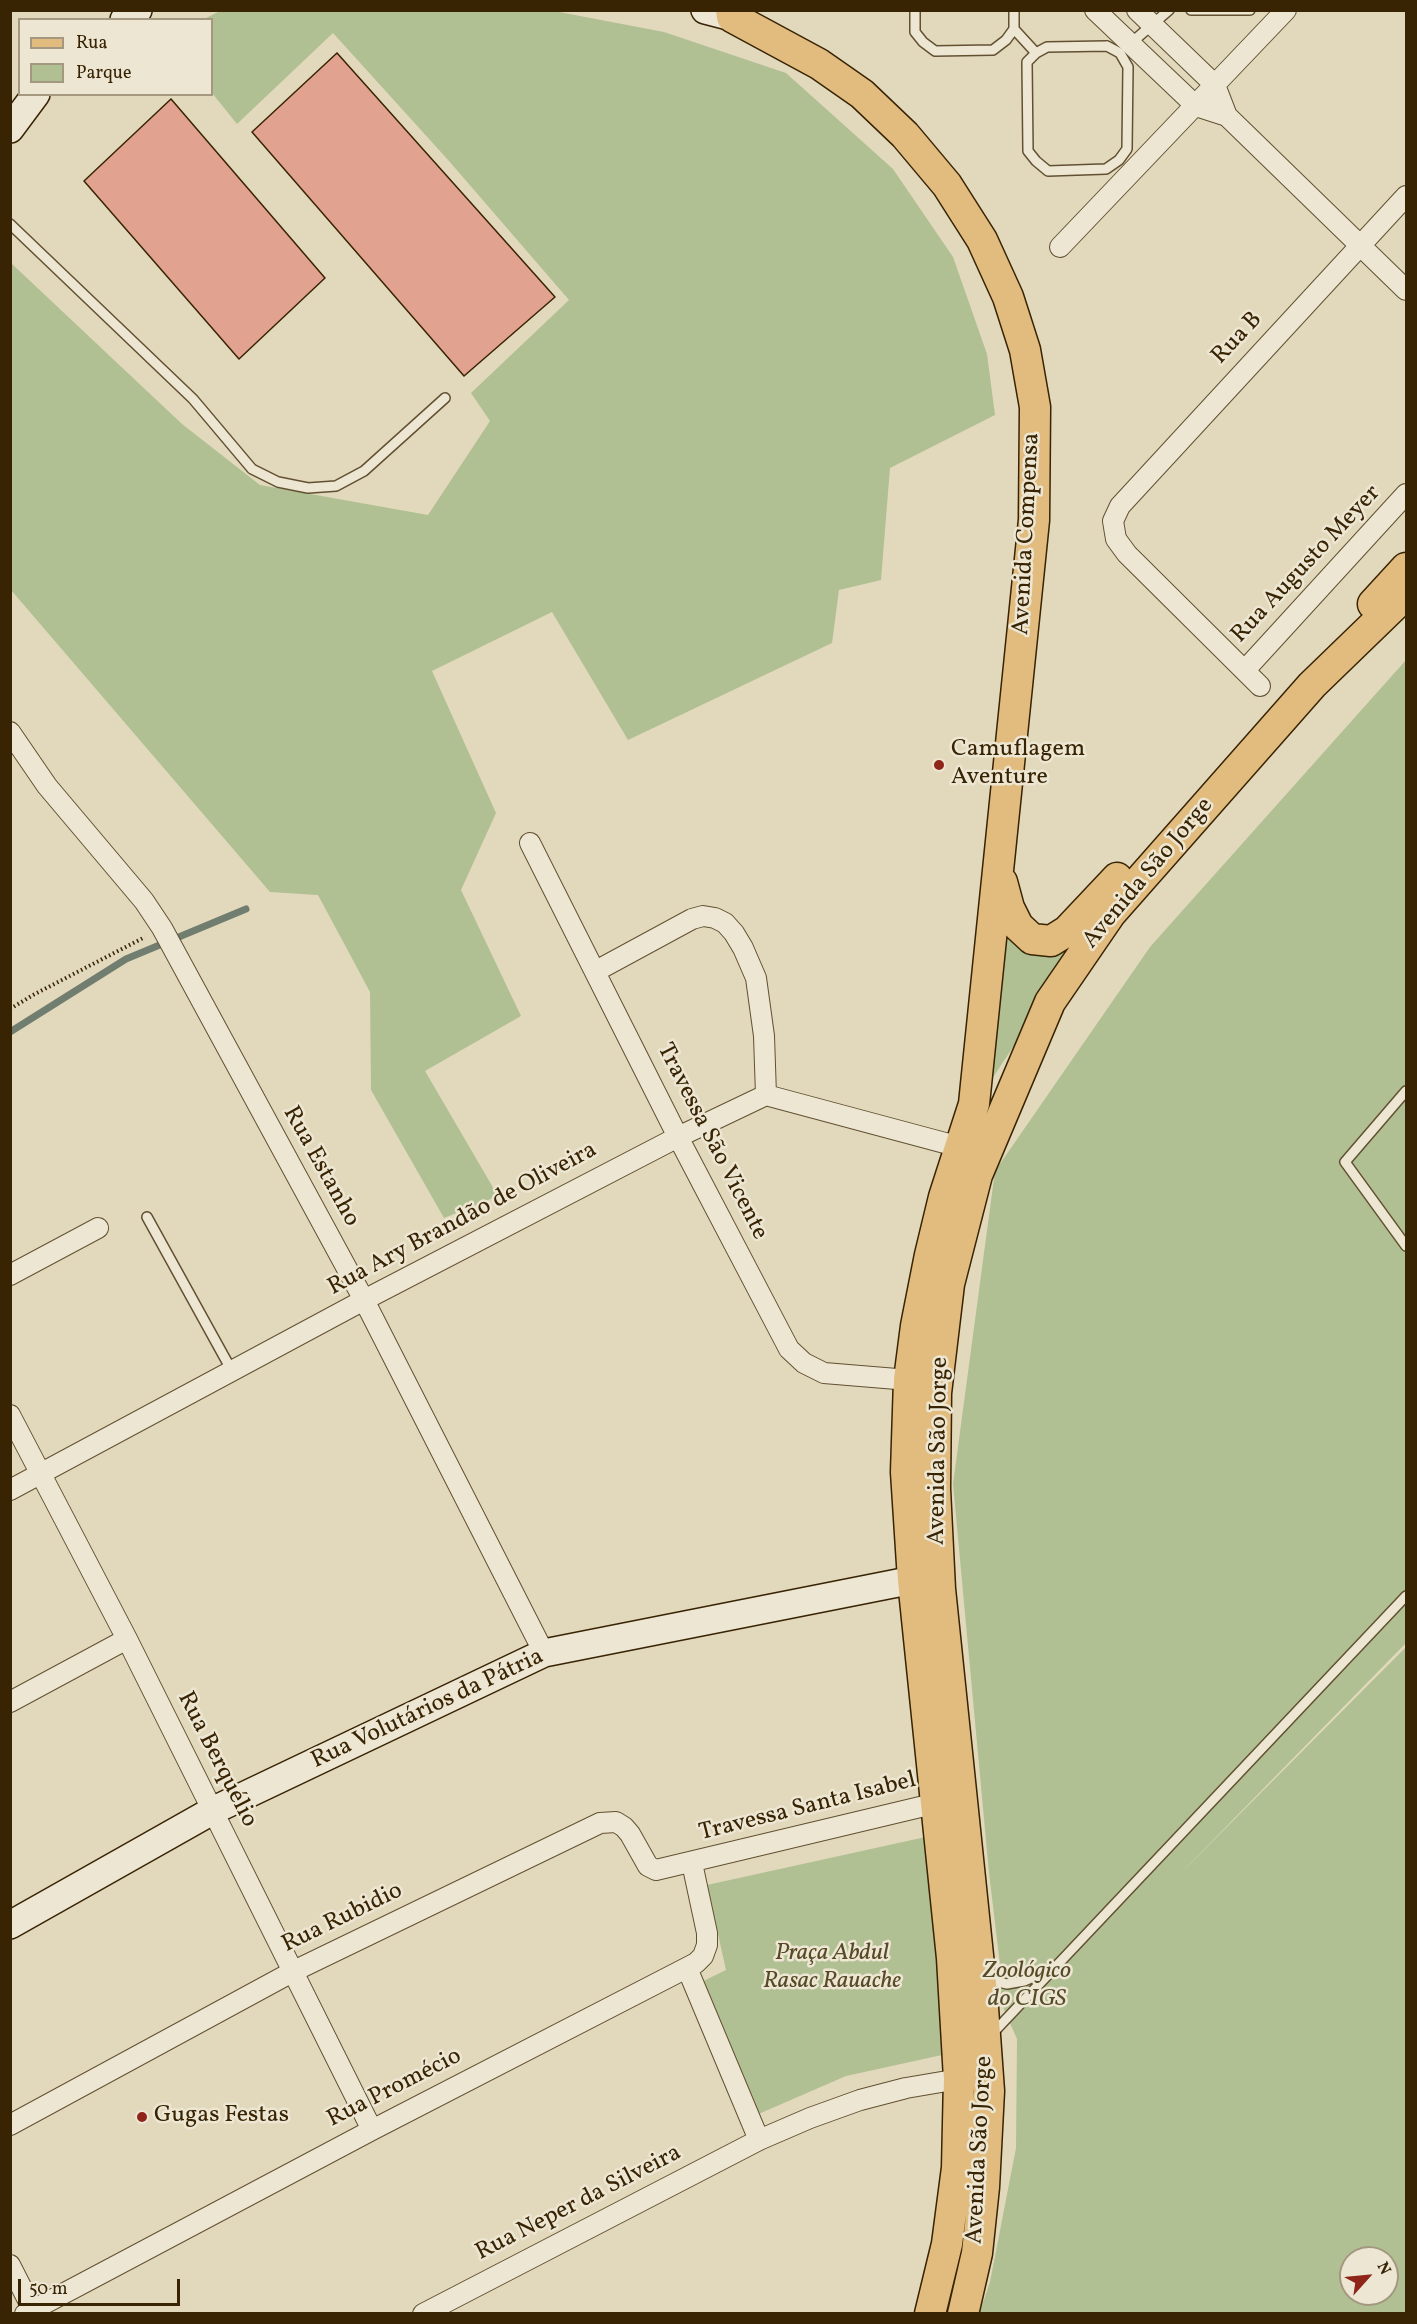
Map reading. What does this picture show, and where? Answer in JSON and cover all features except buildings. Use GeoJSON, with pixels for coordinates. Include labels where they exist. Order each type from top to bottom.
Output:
{"type":"FeatureCollection","features":[{"type":"Feature","properties":{"kind":"main road","name":"Avenida Compensa"},"geometry":{"type":"LineString","coordinates":[[722,13],[819,64],[862,94],[905,135],[946,185],[982,240],[1008,297],[1025,350],[1035,407],[1034,520],[974,1104]]}},
{"type":"Feature","properties":{"kind":"main road"},"geometry":{"type":"LineString","coordinates":[[999,867],[1009,908],[1018,926],[1032,939],[1051,941],[1067,931],[1407,568]]}},
{"type":"Feature","properties":{"kind":"main road","name":"Avenida São Jorge"},"geometry":{"type":"LineString","coordinates":[[963,2313],[977,2253],[984,2187],[988,2091],[980,1976],[940,1589],[935,1489],[936,1392],[949,1284],[977,1175],[1050,1002],[1111,913],[1312,685],[1407,594]]}},
{"type":"Feature","properties":{"kind":"main road","name":"Avenida São Jorge"},"geometry":{"type":"LineString","coordinates":[[930,2313],[947,2244],[957,2168],[959,2079],[952,1958],[913,1580],[906,1472],[909,1380],[916,1326],[930,1255],[974,1104]]}},
{"type":"Feature","properties":{"kind":"street"},"geometry":{"type":"LineString","coordinates":[[1095,10],[1125,49],[1196,106],[1227,116]]}},
{"type":"Feature","properties":{"kind":"street"},"geometry":{"type":"LineString","coordinates":[[1137,10],[1215,85],[1227,116],[1407,290]]}},
{"type":"Feature","properties":{"kind":"street"},"geometry":{"type":"LineString","coordinates":[[1060,247],[1125,166],[1196,106],[1280,13]]}},
{"type":"Feature","properties":{"kind":"street"},"geometry":{"type":"LineString","coordinates":[[10,129],[35,96]]}},
{"type":"Feature","properties":{"kind":"street","name":"Rua B"},"geometry":{"type":"LineString","coordinates":[[1245,670],[1127,554],[1116,539],[1113,521],[1120,506],[1407,196]]}},
{"type":"Feature","properties":{"kind":"street","name":"Rua Augusto Meyer"},"geometry":{"type":"LineString","coordinates":[[1245,670],[1407,494]]}},
{"type":"Feature","properties":{"kind":"street"},"geometry":{"type":"LineString","coordinates":[[1245,670],[1260,686]]}},
{"type":"Feature","properties":{"kind":"street","name":"Rua Estanho"},"geometry":{"type":"LineString","coordinates":[[10,732],[47,786],[144,901],[162,928],[364,1300],[544,1653]]}},
{"type":"Feature","properties":{"kind":"street","name":"Travessa São Vicente"},"geometry":{"type":"LineString","coordinates":[[530,843],[678,1137],[789,1349],[804,1363],[824,1373],[909,1380]]}},
{"type":"Feature","properties":{"kind":"street"},"geometry":{"type":"LineString","coordinates":[[596,971],[692,919],[703,916],[715,918],[725,923],[734,933],[756,978],[764,1036],[766,1095],[960,1147]]}},
{"type":"Feature","properties":{"kind":"street","name":"Rua Ary Brandão de Oliveira"},"geometry":{"type":"LineString","coordinates":[[10,1490],[364,1300],[678,1137],[766,1095]]}},
{"type":"Feature","properties":{"kind":"street"},"geometry":{"type":"LineString","coordinates":[[10,1275],[98,1228]]}},
{"type":"Feature","properties":{"kind":"street","name":"Rua Berquélio"},"geometry":{"type":"LineString","coordinates":[[10,1415],[127,1639],[372,2130]]}},
{"type":"Feature","properties":{"kind":"street","name":"Rua Volutários da Pátria"},"geometry":{"type":"LineString","coordinates":[[10,1925],[212,1812],[544,1653],[913,1580]]}},
{"type":"Feature","properties":{"kind":"street"},"geometry":{"type":"LineString","coordinates":[[10,1702],[127,1639]]}},
{"type":"Feature","properties":{"kind":"street","name":"Travessa Santa Isabel"},"geometry":{"type":"LineString","coordinates":[[692,1863],[937,1803]]}},
{"type":"Feature","properties":{"kind":"street","name":"Rua Rubidio"},"geometry":{"type":"LineString","coordinates":[[10,2125],[294,1971],[600,1823],[616,1822],[624,1827],[652,1869],[692,1863]]}},
{"type":"Feature","properties":{"kind":"street","name":"Rua Promécio"},"geometry":{"type":"LineString","coordinates":[[31,2312],[372,2130],[696,1963],[703,1956],[707,1945],[707,1933],[692,1863]]}},
{"type":"Feature","properties":{"kind":"street"},"geometry":{"type":"LineString","coordinates":[[687,1968],[759,2140]]}},
{"type":"Feature","properties":{"kind":"street","name":"Rua Neper da Silveira"},"geometry":{"type":"LineString","coordinates":[[423,2313],[759,2140],[860,2100],[906,2088],[959,2079]]}},
{"type":"Feature","properties":{"kind":"street"},"geometry":{"type":"LineString","coordinates":[[10,2265],[31,2312]]}},
{"type":"Feature","properties":{"kind":"lane"},"geometry":{"type":"LineString","coordinates":[[915,10],[915,32],[935,51],[993,50],[1006,40],[1014,29],[1014,10]]}},
{"type":"Feature","properties":{"kind":"lane"},"geometry":{"type":"LineString","coordinates":[[1125,49],[1169,10]]}},
{"type":"Feature","properties":{"kind":"lane"},"geometry":{"type":"LineString","coordinates":[[1191,10],[1250,10]]}},
{"type":"Feature","properties":{"kind":"lane"},"geometry":{"type":"LineString","coordinates":[[1014,29],[1036,53]]}},
{"type":"Feature","properties":{"kind":"lane"},"geometry":{"type":"LineString","coordinates":[[1107,46],[1125,49],[1128,68],[1125,166],[1106,170],[1048,171],[1028,151],[1027,62],[1047,47],[1107,46]]}},
{"type":"Feature","properties":{"kind":"lane"},"geometry":{"type":"LineString","coordinates":[[10,224],[193,399],[252,469],[278,482],[308,488],[336,486],[364,471],[445,398]]}},
{"type":"Feature","properties":{"kind":"lane"},"geometry":{"type":"LineString","coordinates":[[1407,1091],[1344,1162],[1407,1246]]}},
{"type":"Feature","properties":{"kind":"lane"},"geometry":{"type":"LineString","coordinates":[[147,1216],[232,1371]]}},
{"type":"Feature","properties":{"kind":"lane"},"geometry":{"type":"LineString","coordinates":[[986,2041],[1407,1596]]}},
{"type":"Feature","properties":{"kind":"lane"},"geometry":{"type":"LineString","coordinates":[[980,1976],[992,1982],[1007,1984],[1024,1981],[1054,1967]]}},
{"type":"Feature","properties":{"kind":"path"},"geometry":{"type":"LineString","coordinates":[[10,1009],[162,928]]}},
{"type":"Feature","properties":{"kind":"green space"},"geometry":{"type":"Polygon","coordinates":[[[220,11],[554,11],[664,32],[786,73],[893,169],[953,257],[987,354],[995,415],[890,468],[881,580],[839,590],[832,643],[628,740],[552,612],[432,671],[496,813],[461,890],[521,1016],[425,1071],[498,1196],[444,1218],[371,1090],[370,992],[318,895],[270,892],[11,590],[11,263],[182,424],[260,485],[428,515],[490,421],[471,393],[569,300],[449,161],[333,33],[237,124],[213,94],[213,18],[206,18],[220,11]]]}},
{"type":"Feature","properties":{"kind":"green space","name":"Zoológico do CIGS"},"geometry":{"type":"Polygon","coordinates":[[[1406,660],[1406,1643],[1172,1882],[1406,1647],[1406,2313],[979,2314],[990,2282],[1016,2148],[1017,2039],[992,1982],[1001,1973],[989,1873],[953,1484],[995,1171],[1150,947],[1406,660]]]}},
{"type":"Feature","properties":{"kind":"green space"},"geometry":{"type":"Polygon","coordinates":[[[1114,894],[986,1088],[1005,918],[1023,943],[1114,894]]]}},
{"type":"Feature","properties":{"kind":"green space","name":"Praça Abdul Rasac Rauache"},"geometry":{"type":"Polygon","coordinates":[[[930,1836],[942,2055],[846,2076],[754,2116],[691,1987],[726,1970],[707,1885],[930,1836]]]}},
{"type":"Feature","properties":{"kind":"waterway"},"geometry":{"type":"LineString","coordinates":[[10,1032],[126,959],[246,909]]}},
{"type":"Feature","properties":{"kind":"place","name":"Camuflagem Aventure"},"geometry":{"type":"Point","coordinates":[939,765]}},
{"type":"Feature","properties":{"kind":"place","name":"Gugas Festas"},"geometry":{"type":"Point","coordinates":[142,2117]}}]}
